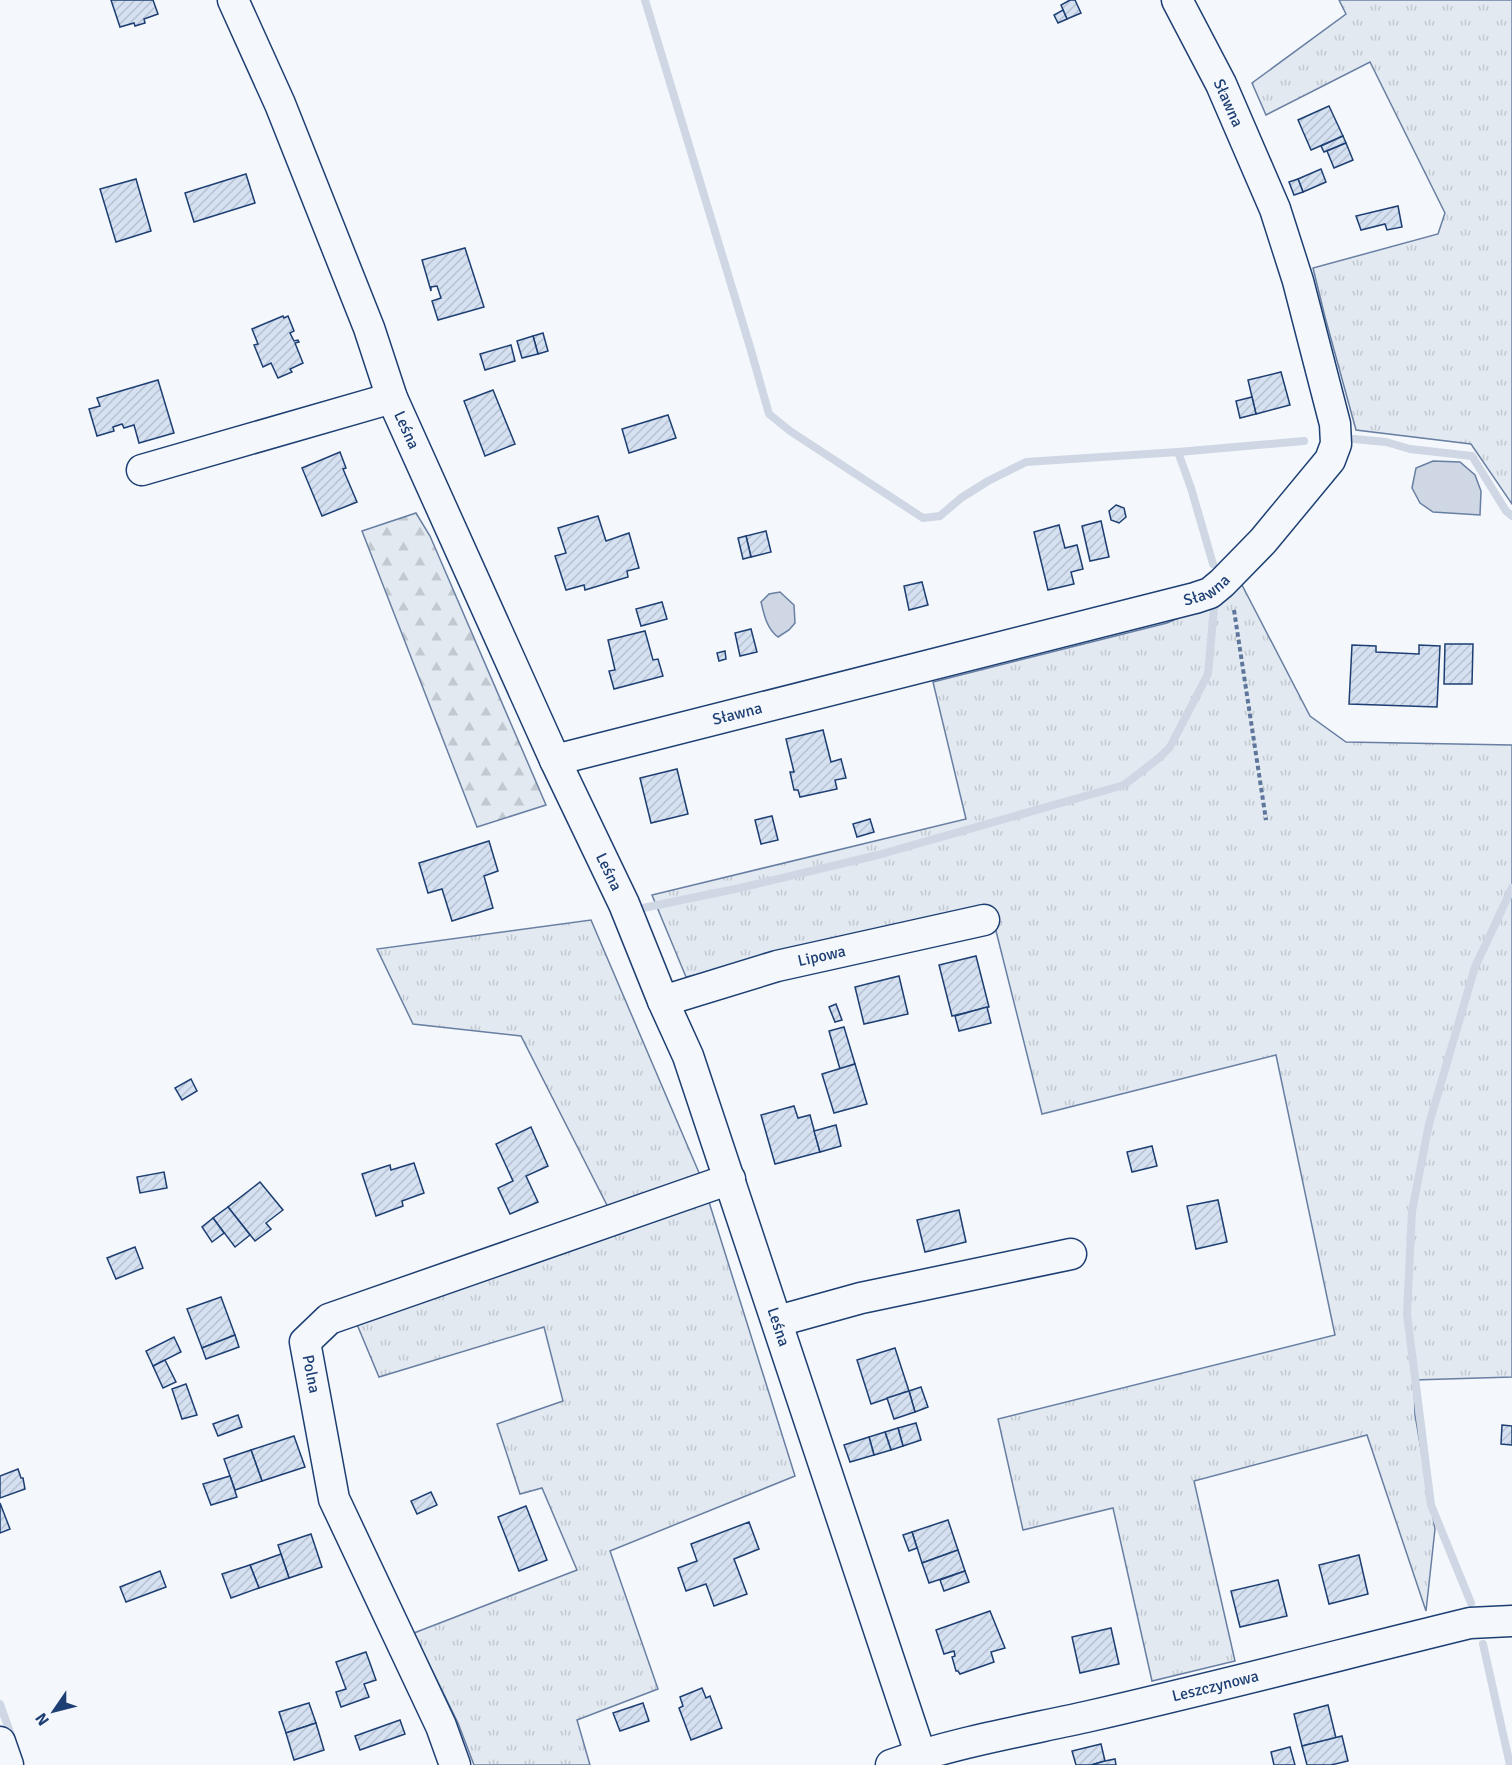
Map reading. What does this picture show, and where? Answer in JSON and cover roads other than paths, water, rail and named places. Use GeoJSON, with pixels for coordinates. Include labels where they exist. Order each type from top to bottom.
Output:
{"type":"FeatureCollection","features":[{"type":"Feature","properties":{"kind":"street","name":"Leśna"},"geometry":{"type":"LineString","coordinates":[[233,0],[280,104],[369,328],[392,398],[555,760],[624,904],[688,1056],[778,1321],[922,1760]]}},
{"type":"Feature","properties":{"kind":"street","name":"Sławna"},"geometry":{"type":"LineString","coordinates":[[555,760],[1210,593],[1263,541],[1330,460],[1336,444],[1335,424],[1310,322],[1275,209],[1221,84],[1177,0]]}},
{"type":"Feature","properties":{"kind":"street"},"geometry":{"type":"LineString","coordinates":[[142,470],[392,398]]}},
{"type":"Feature","properties":{"kind":"street","name":"Lipowa"},"geometry":{"type":"LineString","coordinates":[[663,1001],[777,966],[984,920]]}},
{"type":"Feature","properties":{"kind":"street","name":"Polna"},"geometry":{"type":"LineString","coordinates":[[455,1765],[441,1726],[334,1499],[305,1342],[329,1319],[730,1179]]}},
{"type":"Feature","properties":{"kind":"street"},"geometry":{"type":"LineString","coordinates":[[778,1321],[861,1298],[1071,1254]]}},
{"type":"Feature","properties":{"kind":"street","name":"Leszczynowa"},"geometry":{"type":"LineString","coordinates":[[922,1760],[1006,1733],[1088,1716],[1470,1623],[1512,1621]]}},
{"type":"Feature","properties":{"kind":"street"},"geometry":{"type":"LineString","coordinates":[[0,1742],[8,1765]]}},
{"type":"Feature","properties":{"kind":"street"},"geometry":{"type":"LineString","coordinates":[[891,1765],[922,1760]]}},
{"type":"Feature","properties":{"kind":"waterway"},"geometry":{"type":"LineString","coordinates":[[645,0],[769,414],[790,431],[923,518],[940,516],[961,498],[988,481],[1026,462],[1178,452],[1213,564]]}},
{"type":"Feature","properties":{"kind":"waterway"},"geometry":{"type":"LineString","coordinates":[[1354,439],[1386,442],[1410,449],[1472,456],[1506,511],[1512,516]]}},
{"type":"Feature","properties":{"kind":"waterway"},"geometry":{"type":"LineString","coordinates":[[1178,452],[1304,441]]}},
{"type":"Feature","properties":{"kind":"waterway"},"geometry":{"type":"LineString","coordinates":[[643,908],[740,888],[878,855],[1124,785],[1170,747],[1208,674],[1214,608]]}},
{"type":"Feature","properties":{"kind":"waterway"},"geometry":{"type":"LineString","coordinates":[[1471,1603],[1431,1505],[1407,1314],[1412,1211],[1429,1124],[1475,967],[1512,888]]}},
{"type":"Feature","properties":{"kind":"waterway"},"geometry":{"type":"LineString","coordinates":[[1483,1644],[1510,1765]]}},
{"type":"Feature","properties":{"kind":"waterway"},"geometry":{"type":"LineString","coordinates":[[0,1704],[12,1738]]}}]}
